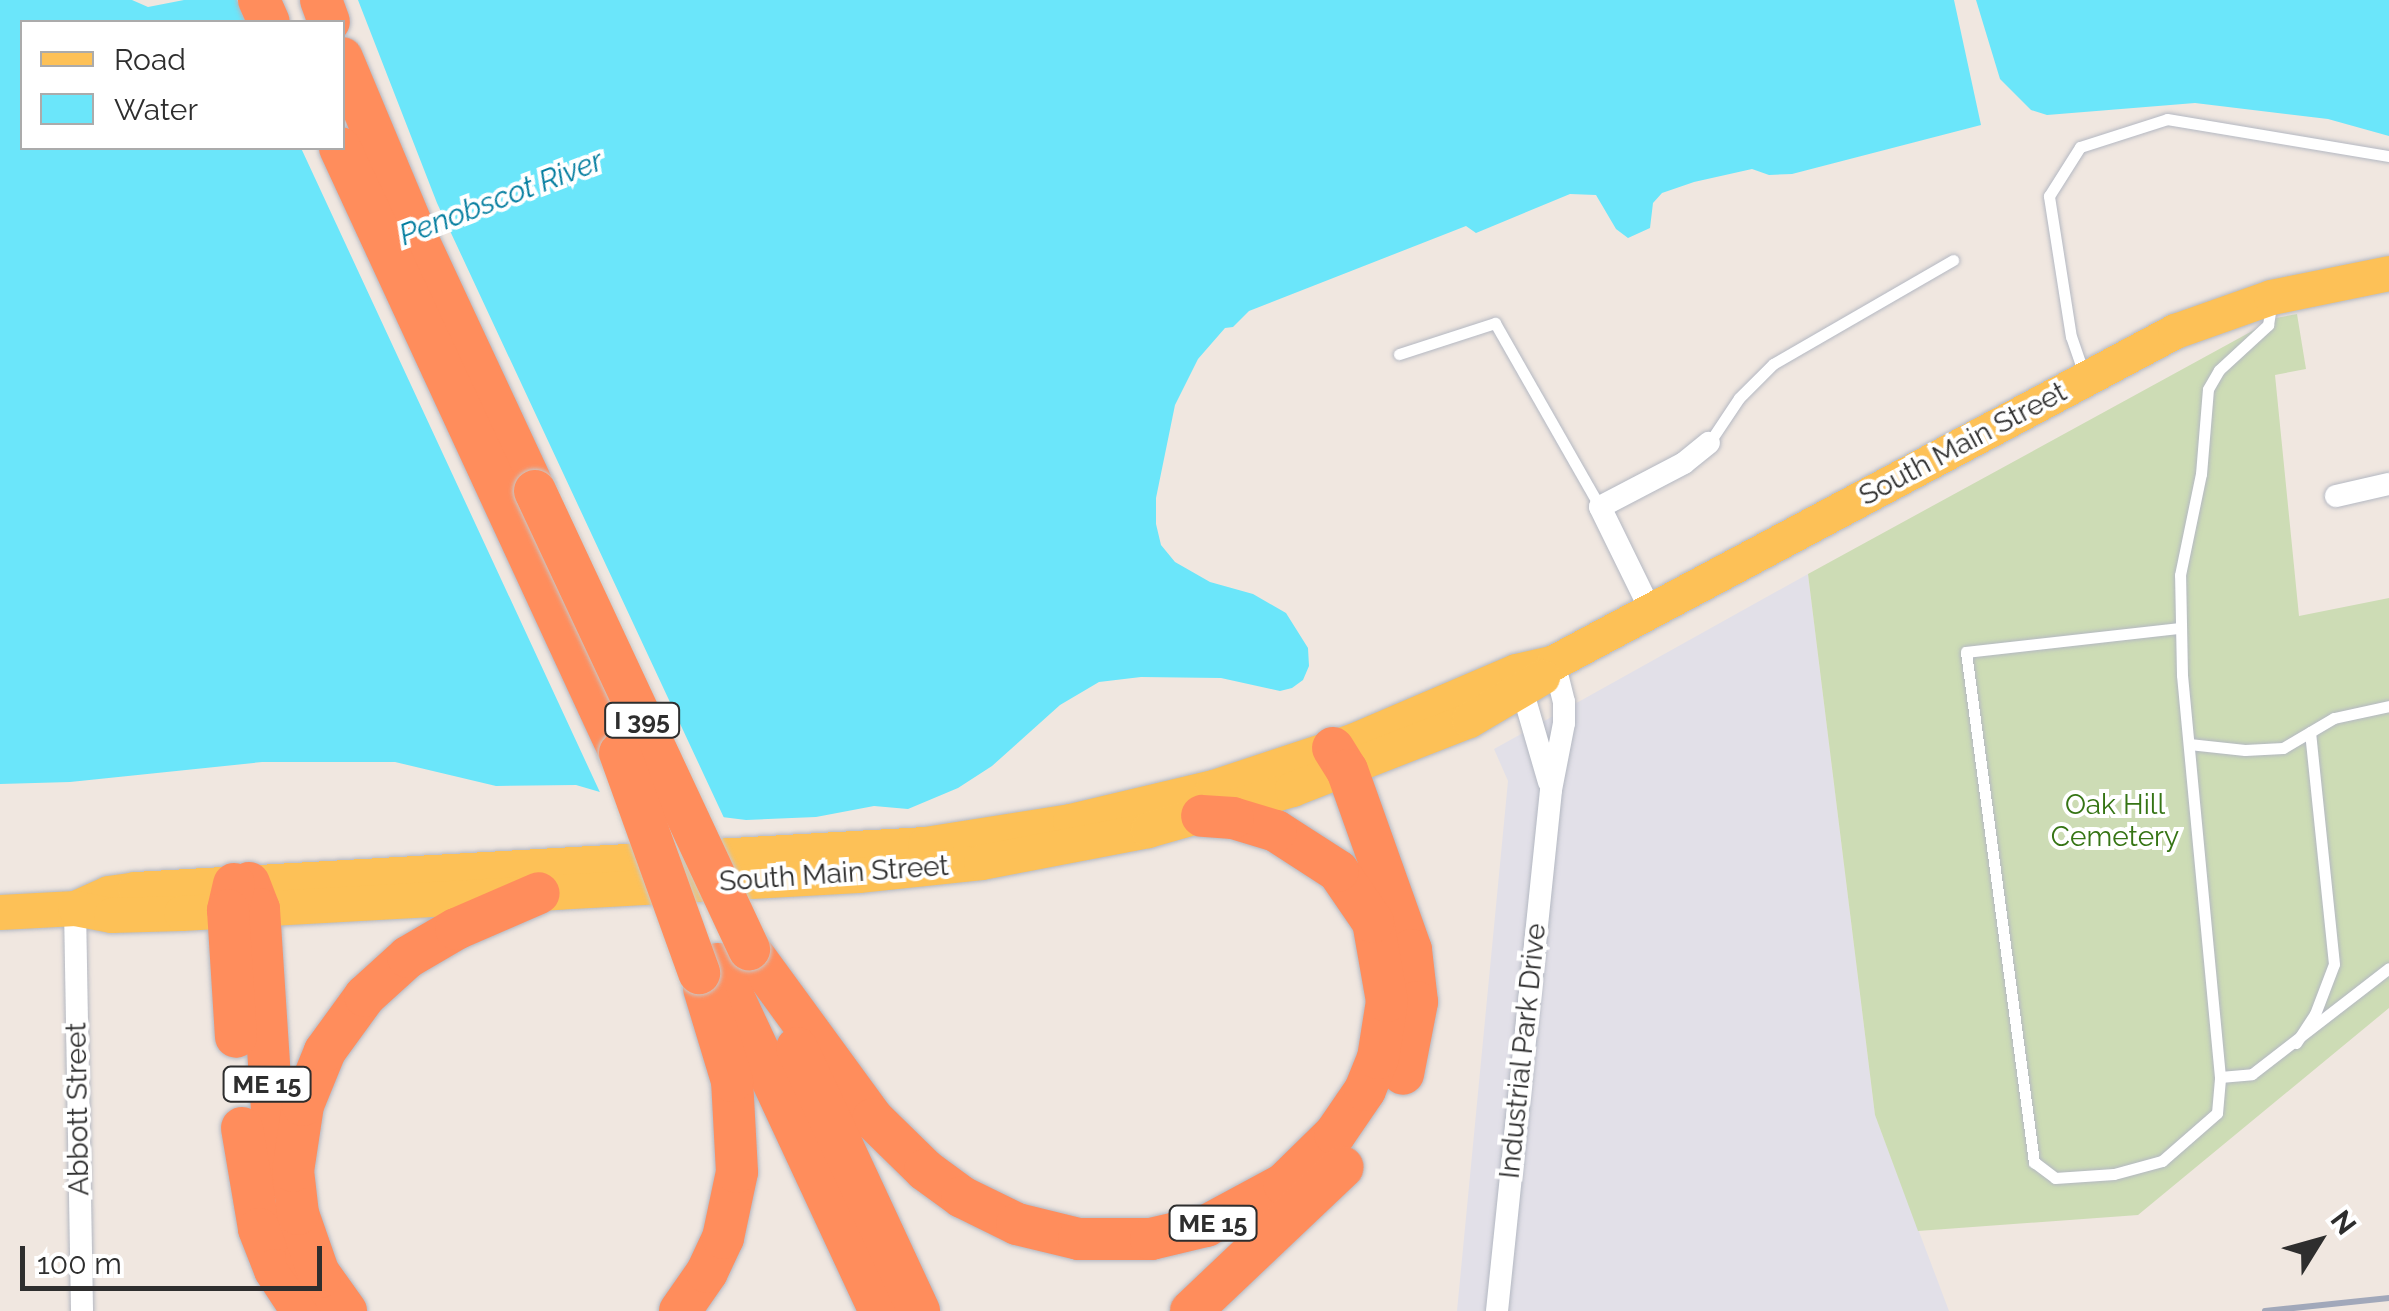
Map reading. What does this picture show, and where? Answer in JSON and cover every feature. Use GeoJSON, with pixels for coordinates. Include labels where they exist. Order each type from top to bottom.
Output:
{"type":"FeatureCollection","features":[{"type":"Feature","properties":{"kind":"highway","name":"I 395"},"geometry":{"type":"LineString","coordinates":[[345,65],[722,962],[880,1311]]}},
{"type":"Feature","properties":{"kind":"highway"},"geometry":{"type":"LineString","coordinates":[[330,150],[381,242]]}},
{"type":"Feature","properties":{"kind":"highway","name":"I 395"},"geometry":{"type":"LineString","coordinates":[[341,150],[620,753]]}},
{"type":"Feature","properties":{"kind":"highway","name":"ME 15"},"geometry":{"type":"LineString","coordinates":[[620,753],[722,962],[934,1177],[981,1207],[1033,1229],[1079,1239],[1131,1241],[1188,1231],[1240,1211],[1298,1174],[1335,1134],[1364,1090],[1383,1040],[1386,982],[1373,922],[1338,871],[1306,847],[1248,822],[1202,816]]}},
{"type":"Feature","properties":{"kind":"highway"},"geometry":{"type":"LineString","coordinates":[[1330,762],[1373,922]]}},
{"type":"Feature","properties":{"kind":"highway"},"geometry":{"type":"LineString","coordinates":[[1191,1311],[1343,1167],[1388,1104],[1409,1056],[1416,1020],[1415,968],[1402,917],[1330,762]]}},
{"type":"Feature","properties":{"kind":"highway"},"geometry":{"type":"LineString","coordinates":[[311,1294],[293,1171],[302,1105],[326,1052],[365,996],[408,957],[456,929],[539,893]]}},
{"type":"Feature","properties":{"kind":"highway","name":"ME 15"},"geometry":{"type":"LineString","coordinates":[[242,897],[276,1172],[311,1294],[346,1311]]}},
{"type":"Feature","properties":{"kind":"highway","name":"I 395"},"geometry":{"type":"LineString","coordinates":[[722,962],[919,1311]]}},
{"type":"Feature","properties":{"kind":"highway","name":"ME 15"},"geometry":{"type":"LineString","coordinates":[[680,1311],[707,1272],[723,1238],[736,1172],[722,962]]}},
{"type":"Feature","properties":{"kind":"main road","name":"South Main Street"},"geometry":{"type":"LineString","coordinates":[[242,897],[961,840],[1141,806],[1330,762],[1469,720],[1554,662],[2175,331],[2271,297],[2389,273]]}},
{"type":"Feature","properties":{"kind":"main road","name":"South Main Street"},"geometry":{"type":"LineString","coordinates":[[0,912],[74,908],[121,890],[242,897],[539,893],[928,868],[1078,845],[1202,816],[1330,762]]}},
{"type":"Feature","properties":{"kind":"street"},"geometry":{"type":"LineString","coordinates":[[1651,611],[1600,507],[1684,463],[1709,443]]}},
{"type":"Feature","properties":{"kind":"street"},"geometry":{"type":"LineString","coordinates":[[2336,496],[2389,484]]}},
{"type":"Feature","properties":{"kind":"street","name":"Industrial Park Drive"},"geometry":{"type":"LineString","coordinates":[[1498,1311],[1551,790],[1564,702],[1554,662]]}},
{"type":"Feature","properties":{"kind":"street","name":"Industrial Park Drive"},"geometry":{"type":"LineString","coordinates":[[1520,682],[1551,790]]}},
{"type":"Feature","properties":{"kind":"street","name":"Abbott Street"},"geometry":{"type":"LineString","coordinates":[[74,908],[82,1311]]}},
{"type":"Feature","properties":{"kind":"lane"},"geometry":{"type":"LineString","coordinates":[[2086,378],[2071,336],[2049,196],[2080,147],[2167,120],[2389,156]]}},
{"type":"Feature","properties":{"kind":"lane"},"geometry":{"type":"LineString","coordinates":[[1709,443],[1740,398],[1773,364],[1953,260]]}},
{"type":"Feature","properties":{"kind":"lane"},"geometry":{"type":"LineString","coordinates":[[2179,628],[1966,652],[2034,1162],[2056,1178],[2114,1174],[2162,1162],[2217,1113],[2220,1077],[2179,628],[2182,553],[2200,474],[2208,390],[2227,361],[2268,325],[2271,297]]}},
{"type":"Feature","properties":{"kind":"lane"},"geometry":{"type":"LineString","coordinates":[[1399,354],[1495,323],[1600,507]]}},
{"type":"Feature","properties":{"kind":"lane"},"geometry":{"type":"LineString","coordinates":[[2189,744],[2245,750],[2282,748],[2334,718],[2389,706]]}},
{"type":"Feature","properties":{"kind":"lane"},"geometry":{"type":"LineString","coordinates":[[2296,1043],[2315,1014],[2334,964],[2310,732]]}},
{"type":"Feature","properties":{"kind":"lane"},"geometry":{"type":"LineString","coordinates":[[2220,1077],[2252,1074],[2389,968]]}},
{"type":"Feature","properties":{"kind":"shaded area"},"geometry":{"type":"Polygon","coordinates":[[[1808,574],[1875,1115],[1949,1311],[1457,1311],[1508,781],[1494,749],[1808,574]]]}},
{"type":"Feature","properties":{"kind":"green space","name":"Oak Hill Cemetery"},"geometry":{"type":"Polygon","coordinates":[[[2297,314],[2306,369],[2275,375],[2299,616],[2389,598],[2389,1008],[2138,1215],[1918,1231],[1875,1115],[1808,574],[2276,318],[2297,314]]]}},
{"type":"Feature","properties":{"kind":"water","name":"Penobscot River"},"geometry":{"type":"Polygon","coordinates":[[[0,0],[132,0],[148,7],[184,0],[1954,0],[1981,125],[1792,174],[1769,175],[1752,169],[1694,182],[1662,193],[1653,203],[1650,228],[1628,238],[1616,229],[1596,195],[1570,194],[1476,233],[1466,226],[1249,311],[1233,327],[1225,328],[1198,359],[1175,405],[1156,498],[1156,524],[1161,545],[1175,562],[1210,582],[1253,594],[1286,613],[1308,648],[1309,666],[1303,680],[1292,688],[1280,691],[1221,678],[1141,677],[1099,682],[1060,705],[992,766],[958,788],[908,809],[874,806],[816,817],[746,820],[658,809],[576,785],[496,786],[395,762],[262,762],[70,782],[0,784],[0,0]]]}},
{"type":"Feature","properties":{"kind":"water"},"geometry":{"type":"Polygon","coordinates":[[[1976,0],[2389,0],[2389,136],[2328,119],[2195,103],[2047,115],[2031,110],[2000,79],[1976,0]]]}},
{"type":"Feature","properties":{"kind":"pier"},"geometry":{"type":"Polygon","coordinates":[[[237,0],[358,0],[437,203],[725,820],[657,814],[604,801],[302,150],[345,150],[345,20],[245,20],[237,0]]]}},
{"type":"Feature","properties":{"kind":"railway"},"geometry":{"type":"LineString","coordinates":[[2265,1311],[2389,1298]]}}]}
